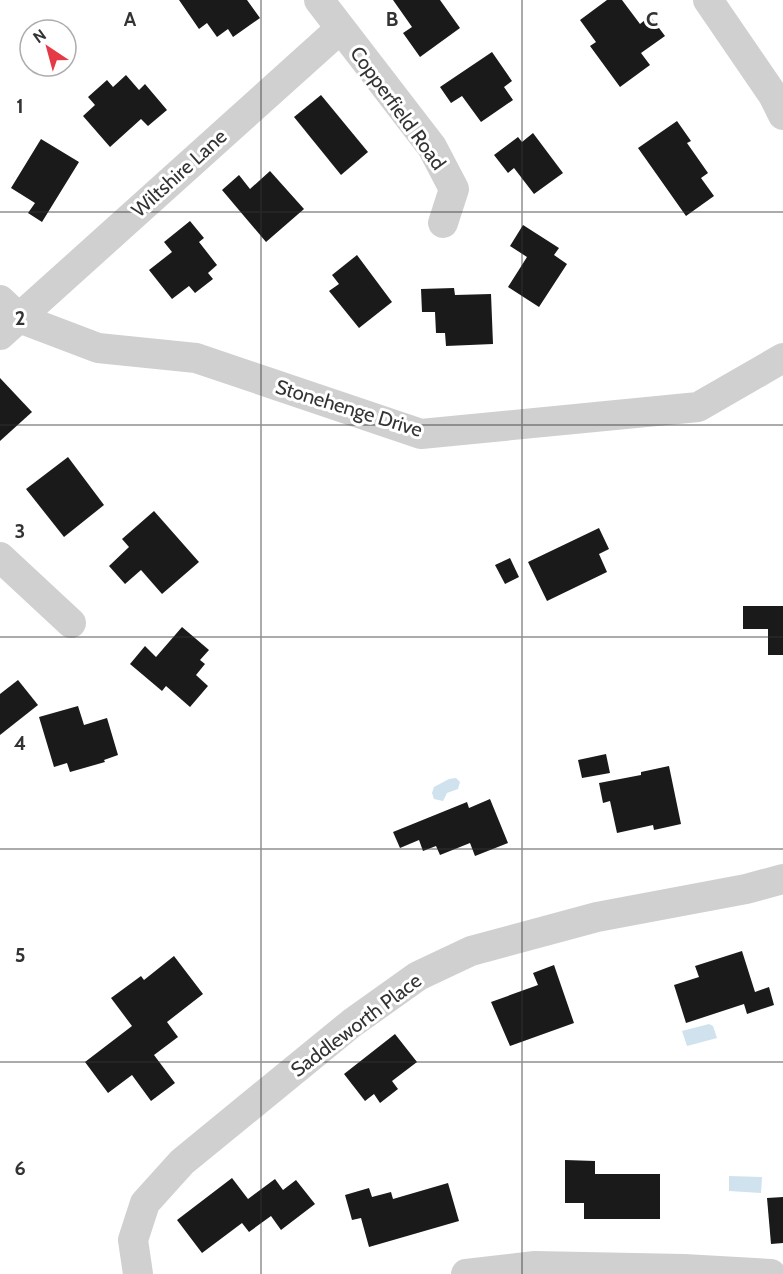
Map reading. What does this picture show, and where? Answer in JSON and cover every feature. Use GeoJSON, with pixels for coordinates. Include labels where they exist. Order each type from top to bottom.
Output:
{"type":"FeatureCollection","features":[{"type":"Feature","properties":{"kind":"street","name":"Copperfield Road"},"geometry":{"type":"LineString","coordinates":[[319,0],[432,147],[454,189],[443,223]]}},
{"type":"Feature","properties":{"kind":"street"},"geometry":{"type":"LineString","coordinates":[[708,0],[773,95],[783,115]]}},
{"type":"Feature","properties":{"kind":"street","name":"Wiltshire Lane"},"geometry":{"type":"LineString","coordinates":[[6,317],[340,29]]}},
{"type":"Feature","properties":{"kind":"street","name":"Stonehenge Drive"},"geometry":{"type":"LineString","coordinates":[[6,317],[98,348],[195,358],[421,434],[698,407],[783,358]]}},
{"type":"Feature","properties":{"kind":"street"},"geometry":{"type":"LineString","coordinates":[[0,557],[71,623]]}},
{"type":"Feature","properties":{"kind":"street","name":"Saddleworth Place"},"geometry":{"type":"LineString","coordinates":[[138,1274],[133,1240],[145,1203],[182,1162],[352,1023],[418,976],[471,951],[585,920],[746,889],[783,879]]}},
{"type":"Feature","properties":{"kind":"street"},"geometry":{"type":"LineString","coordinates":[[465,1274],[535,1266],[684,1269],[771,1274]]}},
{"type":"Feature","properties":{"kind":"water"},"geometry":{"type":"Polygon","coordinates":[[[456,778],[460,782],[458,789],[447,793],[443,801],[434,799],[432,793],[434,787],[456,778]]]}},
{"type":"Feature","properties":{"kind":"water"},"geometry":{"type":"Polygon","coordinates":[[[709,1024],[713,1026],[717,1038],[687,1046],[682,1031],[709,1024]]]}},
{"type":"Feature","properties":{"kind":"water"},"geometry":{"type":"Polygon","coordinates":[[[729,1176],[762,1177],[761,1193],[729,1191],[729,1176]]]}},
{"type":"Feature","properties":{"kind":"building"},"geometry":{"type":"Polygon","coordinates":[[[179,0],[247,0],[260,18],[233,37],[228,29],[217,37],[207,23],[199,29],[179,0]]]}},
{"type":"Feature","properties":{"kind":"building"},"geometry":{"type":"Polygon","coordinates":[[[393,0],[440,0],[460,28],[420,57],[403,33],[412,27],[393,0]]]}},
{"type":"Feature","properties":{"kind":"building"},"geometry":{"type":"Polygon","coordinates":[[[607,0],[622,0],[640,24],[650,16],[665,36],[641,53],[650,65],[620,87],[590,46],[596,42],[580,20],[607,0]]]}},
{"type":"Feature","properties":{"kind":"building"},"geometry":{"type":"Polygon","coordinates":[[[492,52],[512,81],[504,87],[513,100],[481,122],[462,96],[451,103],[440,87],[492,52]]]}},
{"type":"Feature","properties":{"kind":"building"},"geometry":{"type":"Polygon","coordinates":[[[126,75],[139,90],[145,84],[167,110],[148,126],[141,119],[110,147],[83,116],[95,105],[88,97],[107,80],[113,87],[126,75]]]}},
{"type":"Feature","properties":{"kind":"building"},"geometry":{"type":"Polygon","coordinates":[[[321,95],[368,152],[341,175],[294,117],[321,95]]]}},
{"type":"Feature","properties":{"kind":"building"},"geometry":{"type":"Polygon","coordinates":[[[677,121],[691,141],[687,143],[708,173],[701,178],[714,196],[686,216],[638,148],[677,121]]]}},
{"type":"Feature","properties":{"kind":"building"},"geometry":{"type":"Polygon","coordinates":[[[533,133],[563,173],[534,194],[514,168],[508,173],[494,155],[518,137],[522,142],[533,133]]]}},
{"type":"Feature","properties":{"kind":"building"},"geometry":{"type":"Polygon","coordinates":[[[41,139],[79,162],[42,222],[28,213],[35,203],[11,188],[41,139]]]}},
{"type":"Feature","properties":{"kind":"building"},"geometry":{"type":"Polygon","coordinates":[[[270,171],[304,209],[266,242],[222,190],[239,175],[250,189],[270,171]]]}},
{"type":"Feature","properties":{"kind":"building"},"geometry":{"type":"Polygon","coordinates":[[[190,221],[204,238],[199,242],[217,265],[208,273],[213,279],[195,293],[189,286],[172,299],[149,270],[172,252],[164,242],[190,221]]]}},
{"type":"Feature","properties":{"kind":"building"},"geometry":{"type":"Polygon","coordinates":[[[523,225],[559,248],[554,255],[567,264],[539,307],[508,287],[527,257],[510,246],[523,225]]]}},
{"type":"Feature","properties":{"kind":"building"},"geometry":{"type":"Polygon","coordinates":[[[357,255],[392,302],[359,328],[329,291],[339,284],[332,275],[357,255]]]}},
{"type":"Feature","properties":{"kind":"building"},"geometry":{"type":"Polygon","coordinates":[[[454,288],[455,295],[491,294],[493,344],[446,346],[445,333],[436,333],[435,312],[422,312],[421,289],[454,288]]]}},
{"type":"Feature","properties":{"kind":"building"},"geometry":{"type":"Polygon","coordinates":[[[0,378],[32,412],[0,441],[0,378]]]}},
{"type":"Feature","properties":{"kind":"building"},"geometry":{"type":"Polygon","coordinates":[[[68,457],[104,505],[64,537],[26,489],[68,457]]]}},
{"type":"Feature","properties":{"kind":"building"},"geometry":{"type":"Polygon","coordinates":[[[154,511],[199,562],[162,594],[141,570],[125,584],[109,566],[129,547],[122,539],[154,511]]]}},
{"type":"Feature","properties":{"kind":"building"},"geometry":{"type":"Polygon","coordinates":[[[599,528],[609,549],[599,554],[607,572],[547,601],[528,562],[599,528]]]}},
{"type":"Feature","properties":{"kind":"building"},"geometry":{"type":"Polygon","coordinates":[[[510,558],[519,577],[505,584],[495,565],[510,558]]]}},
{"type":"Feature","properties":{"kind":"building"},"geometry":{"type":"Polygon","coordinates":[[[743,606],[783,606],[783,655],[768,655],[768,629],[743,629],[743,606]]]}},
{"type":"Feature","properties":{"kind":"building"},"geometry":{"type":"Polygon","coordinates":[[[182,627],[209,650],[200,660],[205,664],[196,675],[208,686],[190,707],[166,686],[162,691],[130,664],[145,646],[156,657],[182,627]]]}},
{"type":"Feature","properties":{"kind":"building"},"geometry":{"type":"Polygon","coordinates":[[[18,680],[38,705],[0,735],[0,694],[18,680]]]}},
{"type":"Feature","properties":{"kind":"building"},"geometry":{"type":"Polygon","coordinates":[[[78,706],[84,725],[107,718],[118,755],[104,760],[105,762],[70,772],[67,763],[54,767],[39,717],[78,706]]]}},
{"type":"Feature","properties":{"kind":"building"},"geometry":{"type":"Polygon","coordinates":[[[606,754],[610,773],[582,778],[578,760],[606,754]]]}},
{"type":"Feature","properties":{"kind":"building"},"geometry":{"type":"Polygon","coordinates":[[[669,766],[681,824],[654,830],[653,825],[617,833],[610,801],[603,803],[599,783],[641,775],[641,772],[669,766]]]}},
{"type":"Feature","properties":{"kind":"building"},"geometry":{"type":"Polygon","coordinates":[[[490,799],[508,843],[475,856],[470,843],[440,855],[436,846],[423,851],[419,840],[400,848],[393,832],[467,802],[469,808],[490,799]]]}},
{"type":"Feature","properties":{"kind":"building"},"geometry":{"type":"Polygon","coordinates":[[[742,951],[755,992],[769,987],[774,1005],[747,1014],[744,1004],[686,1023],[674,985],[699,977],[695,966],[742,951]]]}},
{"type":"Feature","properties":{"kind":"building"},"geometry":{"type":"Polygon","coordinates":[[[174,956],[203,994],[167,1022],[178,1037],[154,1055],[175,1083],[151,1101],[132,1075],[108,1093],[85,1062],[132,1026],[111,998],[141,976],[144,980],[174,956]]]}},
{"type":"Feature","properties":{"kind":"building"},"geometry":{"type":"Polygon","coordinates":[[[554,965],[574,1023],[510,1046],[491,1002],[538,985],[533,973],[554,965]]]}},
{"type":"Feature","properties":{"kind":"building"},"geometry":{"type":"Polygon","coordinates":[[[395,1034],[417,1062],[392,1081],[398,1089],[380,1103],[374,1094],[365,1101],[344,1074],[395,1034]]]}},
{"type":"Feature","properties":{"kind":"building"},"geometry":{"type":"Polygon","coordinates":[[[565,1160],[595,1161],[595,1174],[660,1174],[660,1219],[584,1219],[584,1203],[565,1203],[565,1160]]]}},
{"type":"Feature","properties":{"kind":"building"},"geometry":{"type":"Polygon","coordinates":[[[232,1178],[248,1199],[275,1179],[283,1190],[296,1180],[315,1204],[281,1230],[271,1216],[249,1232],[242,1223],[202,1253],[177,1220],[232,1178]]]}},
{"type":"Feature","properties":{"kind":"building"},"geometry":{"type":"Polygon","coordinates":[[[448,1183],[459,1221],[369,1247],[361,1218],[352,1220],[345,1195],[369,1188],[372,1197],[391,1192],[393,1199],[448,1183]]]}},
{"type":"Feature","properties":{"kind":"building"},"geometry":{"type":"Polygon","coordinates":[[[783,1197],[783,1243],[771,1244],[767,1198],[783,1197]]]}}]}
